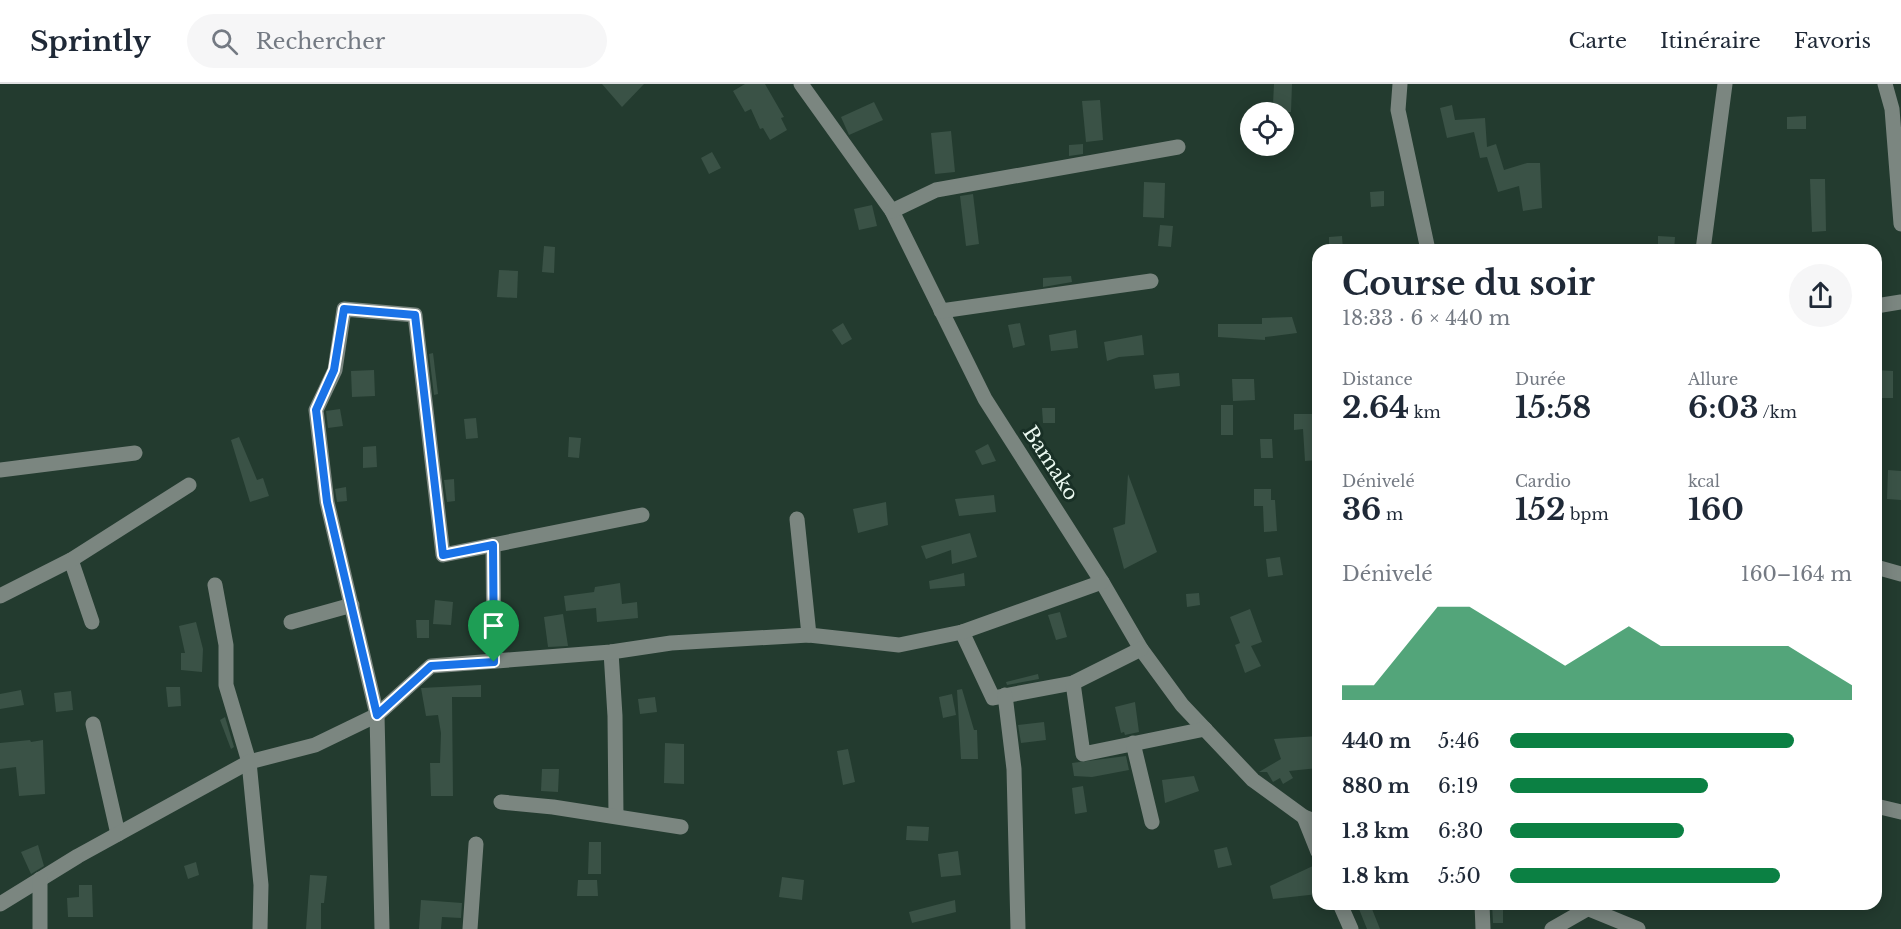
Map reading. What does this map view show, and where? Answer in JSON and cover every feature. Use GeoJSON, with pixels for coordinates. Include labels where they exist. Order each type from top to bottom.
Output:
{"type":"FeatureCollection","features":[{"type":"Feature","properties":{"kind":"street","name":"Bamako"},"geometry":{"type":"LineString","coordinates":[[801,84],[892,211],[985,399],[1102,582],[1141,649],[1182,705],[1253,780],[1311,819]]}},
{"type":"Feature","properties":{"kind":"street"},"geometry":{"type":"LineString","coordinates":[[1400,84],[1398,110],[1427,244]]}},
{"type":"Feature","properties":{"kind":"street"},"geometry":{"type":"LineString","coordinates":[[1704,244],[1725,84]]}},
{"type":"Feature","properties":{"kind":"street"},"geometry":{"type":"LineString","coordinates":[[1885,84],[1897,108],[1901,224]]}},
{"type":"Feature","properties":{"kind":"street"},"geometry":{"type":"LineString","coordinates":[[892,211],[936,190],[1178,147]]}},
{"type":"Feature","properties":{"kind":"street"},"geometry":{"type":"LineString","coordinates":[[941,311],[1151,281]]}},
{"type":"Feature","properties":{"kind":"street"},"geometry":{"type":"LineString","coordinates":[[1882,305],[1901,302]]}},
{"type":"Feature","properties":{"kind":"street"},"geometry":{"type":"LineString","coordinates":[[381,929],[377,715],[327,502],[316,410],[334,370],[344,309],[415,315],[443,555],[642,515]]}},
{"type":"Feature","properties":{"kind":"street"},"geometry":{"type":"LineString","coordinates":[[0,470],[135,453]]}},
{"type":"Feature","properties":{"kind":"street"},"geometry":{"type":"LineString","coordinates":[[0,596],[71,560],[189,485]]}},
{"type":"Feature","properties":{"kind":"street"},"geometry":{"type":"LineString","coordinates":[[797,519],[809,634]]}},
{"type":"Feature","properties":{"kind":"street"},"geometry":{"type":"LineString","coordinates":[[493,545],[494,662]]}},
{"type":"Feature","properties":{"kind":"street"},"geometry":{"type":"LineString","coordinates":[[71,560],[92,622]]}},
{"type":"Feature","properties":{"kind":"street"},"geometry":{"type":"LineString","coordinates":[[1882,569],[1901,574]]}},
{"type":"Feature","properties":{"kind":"street"},"geometry":{"type":"LineString","coordinates":[[0,904],[118,834],[249,762],[315,746],[377,715],[431,666],[610,652],[671,642],[809,634],[899,645],[962,632],[1102,582]]}},
{"type":"Feature","properties":{"kind":"street"},"geometry":{"type":"LineString","coordinates":[[215,585],[226,645],[226,685],[249,762],[261,885],[260,929]]}},
{"type":"Feature","properties":{"kind":"street"},"geometry":{"type":"LineString","coordinates":[[291,622],[352,605]]}},
{"type":"Feature","properties":{"kind":"street"},"geometry":{"type":"LineString","coordinates":[[962,632],[993,698],[1073,683],[1141,649]]}},
{"type":"Feature","properties":{"kind":"street"},"geometry":{"type":"LineString","coordinates":[[610,652],[615,716],[616,816]]}},
{"type":"Feature","properties":{"kind":"street"},"geometry":{"type":"LineString","coordinates":[[1073,683],[1083,753],[1205,729]]}},
{"type":"Feature","properties":{"kind":"street"},"geometry":{"type":"LineString","coordinates":[[1005,695],[1014,769],[1018,929]]}},
{"type":"Feature","properties":{"kind":"street"},"geometry":{"type":"LineString","coordinates":[[93,724],[118,834]]}},
{"type":"Feature","properties":{"kind":"street"},"geometry":{"type":"LineString","coordinates":[[1133,743],[1152,822]]}},
{"type":"Feature","properties":{"kind":"street"},"geometry":{"type":"LineString","coordinates":[[501,802],[681,826]]}},
{"type":"Feature","properties":{"kind":"street"},"geometry":{"type":"LineString","coordinates":[[1882,807],[1901,812]]}},
{"type":"Feature","properties":{"kind":"street"},"geometry":{"type":"LineString","coordinates":[[470,929],[476,844]]}},
{"type":"Feature","properties":{"kind":"street"},"geometry":{"type":"LineString","coordinates":[[40,879],[40,929]]}},
{"type":"Feature","properties":{"kind":"street"},"geometry":{"type":"LineString","coordinates":[[1343,910],[1351,929]]}},
{"type":"Feature","properties":{"kind":"street"},"geometry":{"type":"LineString","coordinates":[[1482,910],[1483,929]]}},
{"type":"Feature","properties":{"kind":"street"},"geometry":{"type":"LineString","coordinates":[[1552,929],[1578,910]]}},
{"type":"Feature","properties":{"kind":"street"},"geometry":{"type":"LineString","coordinates":[[1590,910],[1638,929]]}},
{"type":"Feature","properties":{"kind":"building"},"geometry":{"type":"Polygon","coordinates":[[[602,84],[644,84],[622,107],[602,84]]]}},
{"type":"Feature","properties":{"kind":"building"},"geometry":{"type":"Polygon","coordinates":[[[745,84],[765,84],[784,117],[781,118],[787,130],[770,140],[763,128],[760,129],[751,109],[745,112],[733,91],[745,84]]]}},
{"type":"Feature","properties":{"kind":"building"},"geometry":{"type":"Polygon","coordinates":[[[1274,84],[1292,84],[1291,102],[1273,102],[1274,84]]]}},
{"type":"Feature","properties":{"kind":"building"},"geometry":{"type":"Polygon","coordinates":[[[1100,100],[1103,140],[1086,142],[1082,101],[1100,100]]]}},
{"type":"Feature","properties":{"kind":"building"},"geometry":{"type":"Polygon","coordinates":[[[874,102],[883,120],[849,135],[841,117],[874,102]]]}},
{"type":"Feature","properties":{"kind":"building"},"geometry":{"type":"Polygon","coordinates":[[[1452,105],[1455,120],[1485,118],[1487,147],[1496,144],[1504,170],[1527,163],[1540,163],[1542,208],[1523,211],[1519,186],[1498,192],[1487,157],[1480,158],[1474,132],[1447,138],[1440,108],[1452,105]]]}},
{"type":"Feature","properties":{"kind":"building"},"geometry":{"type":"Polygon","coordinates":[[[1806,116],[1806,129],[1787,129],[1787,117],[1806,116]]]}},
{"type":"Feature","properties":{"kind":"building"},"geometry":{"type":"Polygon","coordinates":[[[951,131],[955,172],[935,174],[931,133],[951,131]]]}},
{"type":"Feature","properties":{"kind":"building"},"geometry":{"type":"Polygon","coordinates":[[[1083,144],[1083,154],[1069,156],[1069,145],[1083,144]]]}},
{"type":"Feature","properties":{"kind":"building"},"geometry":{"type":"Polygon","coordinates":[[[712,152],[721,168],[709,174],[701,158],[712,152]]]}},
{"type":"Feature","properties":{"kind":"building"},"geometry":{"type":"Polygon","coordinates":[[[1810,179],[1825,179],[1826,231],[1812,232],[1810,179]]]}},
{"type":"Feature","properties":{"kind":"building"},"geometry":{"type":"Polygon","coordinates":[[[1144,182],[1165,183],[1164,218],[1143,217],[1144,182]]]}},
{"type":"Feature","properties":{"kind":"building"},"geometry":{"type":"Polygon","coordinates":[[[1384,191],[1384,206],[1371,207],[1370,192],[1384,191]]]}},
{"type":"Feature","properties":{"kind":"building"},"geometry":{"type":"Polygon","coordinates":[[[973,194],[979,244],[966,246],[960,196],[973,194]]]}},
{"type":"Feature","properties":{"kind":"building"},"geometry":{"type":"Polygon","coordinates":[[[872,205],[877,226],[859,230],[854,209],[872,205]]]}},
{"type":"Feature","properties":{"kind":"building"},"geometry":{"type":"Polygon","coordinates":[[[1160,225],[1173,226],[1171,247],[1158,246],[1160,225]]]}},
{"type":"Feature","properties":{"kind":"building"},"geometry":{"type":"Polygon","coordinates":[[[1342,236],[1343,244],[1329,244],[1329,237],[1342,236]]]}},
{"type":"Feature","properties":{"kind":"building"},"geometry":{"type":"Polygon","coordinates":[[[1658,236],[1675,237],[1674,244],[1658,244],[1658,236]]]}},
{"type":"Feature","properties":{"kind":"building"},"geometry":{"type":"Polygon","coordinates":[[[544,246],[555,247],[554,273],[542,272],[544,246]]]}},
{"type":"Feature","properties":{"kind":"building"},"geometry":{"type":"Polygon","coordinates":[[[499,270],[518,271],[517,298],[497,297],[499,270]]]}},
{"type":"Feature","properties":{"kind":"building"},"geometry":{"type":"Polygon","coordinates":[[[1071,276],[1072,282],[1043,287],[1043,278],[1071,276]]]}},
{"type":"Feature","properties":{"kind":"building"},"geometry":{"type":"Polygon","coordinates":[[[1292,317],[1297,333],[1265,337],[1265,340],[1218,337],[1218,324],[1262,324],[1262,318],[1292,317]]]}},
{"type":"Feature","properties":{"kind":"building"},"geometry":{"type":"Polygon","coordinates":[[[843,323],[852,339],[842,345],[832,330],[843,323]]]}},
{"type":"Feature","properties":{"kind":"building"},"geometry":{"type":"Polygon","coordinates":[[[1020,323],[1025,345],[1013,348],[1008,325],[1020,323]]]}},
{"type":"Feature","properties":{"kind":"building"},"geometry":{"type":"Polygon","coordinates":[[[1076,330],[1078,348],[1051,351],[1049,335],[1076,330]]]}},
{"type":"Feature","properties":{"kind":"building"},"geometry":{"type":"Polygon","coordinates":[[[1142,335],[1144,355],[1119,357],[1107,361],[1104,342],[1142,335]]]}},
{"type":"Feature","properties":{"kind":"building"},"geometry":{"type":"Polygon","coordinates":[[[433,353],[438,394],[434,395],[429,354],[433,353]]]}},
{"type":"Feature","properties":{"kind":"building"},"geometry":{"type":"Polygon","coordinates":[[[374,370],[375,396],[352,397],[351,371],[374,370]]]}},
{"type":"Feature","properties":{"kind":"building"},"geometry":{"type":"Polygon","coordinates":[[[1882,370],[1893,371],[1893,398],[1882,398],[1882,370]]]}},
{"type":"Feature","properties":{"kind":"building"},"geometry":{"type":"Polygon","coordinates":[[[1179,373],[1180,386],[1155,389],[1153,375],[1179,373]]]}},
{"type":"Feature","properties":{"kind":"building"},"geometry":{"type":"Polygon","coordinates":[[[1232,379],[1254,379],[1255,400],[1233,401],[1232,379]]]}},
{"type":"Feature","properties":{"kind":"building"},"geometry":{"type":"Polygon","coordinates":[[[1221,405],[1233,405],[1233,435],[1221,435],[1221,405]]]}},
{"type":"Feature","properties":{"kind":"building"},"geometry":{"type":"Polygon","coordinates":[[[1042,408],[1055,408],[1055,423],[1043,423],[1042,408]]]}},
{"type":"Feature","properties":{"kind":"building"},"geometry":{"type":"Polygon","coordinates":[[[340,409],[343,426],[328,428],[326,411],[340,409]]]}},
{"type":"Feature","properties":{"kind":"building"},"geometry":{"type":"Polygon","coordinates":[[[1294,414],[1312,414],[1312,460],[1305,461],[1303,429],[1294,430],[1294,414]]]}},
{"type":"Feature","properties":{"kind":"building"},"geometry":{"type":"Polygon","coordinates":[[[476,418],[478,438],[466,439],[464,419],[476,418]]]}},
{"type":"Feature","properties":{"kind":"building"},"geometry":{"type":"Polygon","coordinates":[[[239,437],[257,480],[263,478],[269,496],[250,502],[231,440],[239,437]]]}},
{"type":"Feature","properties":{"kind":"building"},"geometry":{"type":"Polygon","coordinates":[[[569,437],[581,438],[579,458],[568,457],[569,437]]]}},
{"type":"Feature","properties":{"kind":"building"},"geometry":{"type":"Polygon","coordinates":[[[1260,439],[1272,439],[1273,458],[1261,458],[1260,439]]]}},
{"type":"Feature","properties":{"kind":"building"},"geometry":{"type":"Polygon","coordinates":[[[988,444],[996,461],[982,465],[975,451],[988,444]]]}},
{"type":"Feature","properties":{"kind":"building"},"geometry":{"type":"Polygon","coordinates":[[[376,446],[377,467],[363,468],[363,447],[376,446]]]}},
{"type":"Feature","properties":{"kind":"building"},"geometry":{"type":"Polygon","coordinates":[[[1888,470],[1901,471],[1901,500],[1887,499],[1888,470]]]}},
{"type":"Feature","properties":{"kind":"building"},"geometry":{"type":"Polygon","coordinates":[[[1128,474],[1157,552],[1124,569],[1113,528],[1125,524],[1128,474]]]}},
{"type":"Feature","properties":{"kind":"building"},"geometry":{"type":"Polygon","coordinates":[[[454,479],[455,501],[447,502],[444,480],[454,479]]]}},
{"type":"Feature","properties":{"kind":"building"},"geometry":{"type":"Polygon","coordinates":[[[346,487],[347,501],[337,502],[335,489],[346,487]]]}},
{"type":"Feature","properties":{"kind":"building"},"geometry":{"type":"Polygon","coordinates":[[[1254,489],[1271,489],[1271,500],[1275,500],[1277,531],[1264,532],[1263,506],[1254,506],[1254,489]]]}},
{"type":"Feature","properties":{"kind":"building"},"geometry":{"type":"Polygon","coordinates":[[[994,495],[996,512],[959,516],[955,499],[994,495]]]}},
{"type":"Feature","properties":{"kind":"building"},"geometry":{"type":"Polygon","coordinates":[[[886,502],[888,525],[858,533],[853,509],[886,502]]]}},
{"type":"Feature","properties":{"kind":"building"},"geometry":{"type":"Polygon","coordinates":[[[970,533],[977,557],[952,564],[951,550],[926,559],[921,546],[970,533]]]}},
{"type":"Feature","properties":{"kind":"building"},"geometry":{"type":"Polygon","coordinates":[[[1280,557],[1283,575],[1268,577],[1266,559],[1280,557]]]}},
{"type":"Feature","properties":{"kind":"building"},"geometry":{"type":"Polygon","coordinates":[[[964,573],[965,586],[930,589],[929,581],[964,573]]]}},
{"type":"Feature","properties":{"kind":"building"},"geometry":{"type":"Polygon","coordinates":[[[620,583],[622,604],[637,602],[638,618],[597,622],[596,608],[566,611],[564,596],[594,592],[595,587],[620,583]]]}},
{"type":"Feature","properties":{"kind":"building"},"geometry":{"type":"Polygon","coordinates":[[[1199,593],[1200,605],[1187,607],[1186,594],[1199,593]]]}},
{"type":"Feature","properties":{"kind":"building"},"geometry":{"type":"Polygon","coordinates":[[[435,600],[453,602],[451,625],[433,624],[435,600]]]}},
{"type":"Feature","properties":{"kind":"building"},"geometry":{"type":"Polygon","coordinates":[[[1250,609],[1262,642],[1251,646],[1261,666],[1245,673],[1235,645],[1240,643],[1230,617],[1250,609]]]}},
{"type":"Feature","properties":{"kind":"building"},"geometry":{"type":"Polygon","coordinates":[[[1060,612],[1067,637],[1056,640],[1048,615],[1060,612]]]}},
{"type":"Feature","properties":{"kind":"building"},"geometry":{"type":"Polygon","coordinates":[[[563,614],[568,646],[548,647],[544,617],[563,614]]]}},
{"type":"Feature","properties":{"kind":"building"},"geometry":{"type":"Polygon","coordinates":[[[416,620],[429,620],[429,638],[417,638],[416,620]]]}},
{"type":"Feature","properties":{"kind":"building"},"geometry":{"type":"Polygon","coordinates":[[[196,622],[203,649],[202,672],[181,670],[181,653],[185,653],[179,626],[196,622]]]}},
{"type":"Feature","properties":{"kind":"building"},"geometry":{"type":"Polygon","coordinates":[[[1038,674],[1039,679],[1007,685],[1006,682],[1038,674]]]}},
{"type":"Feature","properties":{"kind":"building"},"geometry":{"type":"Polygon","coordinates":[[[481,685],[481,697],[452,697],[453,796],[431,796],[430,763],[440,763],[441,733],[438,715],[426,716],[421,688],[481,685]]]}},
{"type":"Feature","properties":{"kind":"building"},"geometry":{"type":"Polygon","coordinates":[[[166,687],[180,687],[181,706],[168,707],[166,687]]]}},
{"type":"Feature","properties":{"kind":"building"},"geometry":{"type":"Polygon","coordinates":[[[962,689],[974,730],[977,730],[978,759],[961,759],[957,690],[962,689]]]}},
{"type":"Feature","properties":{"kind":"building"},"geometry":{"type":"Polygon","coordinates":[[[21,690],[24,705],[0,709],[0,694],[21,690]]]}},
{"type":"Feature","properties":{"kind":"building"},"geometry":{"type":"Polygon","coordinates":[[[71,691],[73,710],[56,712],[54,693],[71,691]]]}},
{"type":"Feature","properties":{"kind":"building"},"geometry":{"type":"Polygon","coordinates":[[[952,694],[956,715],[943,718],[939,697],[952,694]]]}},
{"type":"Feature","properties":{"kind":"building"},"geometry":{"type":"Polygon","coordinates":[[[655,697],[657,712],[640,714],[638,699],[655,697]]]}},
{"type":"Feature","properties":{"kind":"building"},"geometry":{"type":"Polygon","coordinates":[[[1135,702],[1139,732],[1125,735],[1124,732],[1121,733],[1115,707],[1135,702]]]}},
{"type":"Feature","properties":{"kind":"building"},"geometry":{"type":"Polygon","coordinates":[[[225,717],[234,747],[231,749],[220,720],[225,717]]]}},
{"type":"Feature","properties":{"kind":"building"},"geometry":{"type":"Polygon","coordinates":[[[1044,722],[1046,740],[1021,743],[1018,725],[1044,722]]]}},
{"type":"Feature","properties":{"kind":"building"},"geometry":{"type":"Polygon","coordinates":[[[1312,736],[1312,769],[1289,771],[1293,778],[1283,784],[1280,778],[1273,782],[1267,772],[1259,772],[1281,759],[1274,739],[1312,736]]]}},
{"type":"Feature","properties":{"kind":"building"},"geometry":{"type":"Polygon","coordinates":[[[30,740],[31,742],[43,740],[45,794],[19,796],[16,767],[0,769],[0,743],[30,740]]]}},
{"type":"Feature","properties":{"kind":"building"},"geometry":{"type":"Polygon","coordinates":[[[665,743],[684,744],[684,784],[664,783],[665,743]]]}},
{"type":"Feature","properties":{"kind":"building"},"geometry":{"type":"Polygon","coordinates":[[[848,749],[855,782],[843,785],[837,751],[848,749]]]}},
{"type":"Feature","properties":{"kind":"building"},"geometry":{"type":"Polygon","coordinates":[[[1126,756],[1129,770],[1092,777],[1074,776],[1072,763],[1126,756]]]}},
{"type":"Feature","properties":{"kind":"building"},"geometry":{"type":"Polygon","coordinates":[[[542,769],[559,769],[558,792],[541,791],[542,769]]]}},
{"type":"Feature","properties":{"kind":"building"},"geometry":{"type":"Polygon","coordinates":[[[1194,776],[1199,791],[1165,803],[1162,780],[1194,776]]]}},
{"type":"Feature","properties":{"kind":"building"},"geometry":{"type":"Polygon","coordinates":[[[1083,786],[1087,812],[1075,814],[1072,788],[1083,786]]]}},
{"type":"Feature","properties":{"kind":"building"},"geometry":{"type":"Polygon","coordinates":[[[907,826],[929,827],[928,841],[906,840],[907,826]]]}},
{"type":"Feature","properties":{"kind":"building"},"geometry":{"type":"Polygon","coordinates":[[[589,842],[601,842],[601,874],[588,874],[589,842]]]}},
{"type":"Feature","properties":{"kind":"building"},"geometry":{"type":"Polygon","coordinates":[[[38,845],[44,866],[31,874],[21,852],[38,845]]]}},
{"type":"Feature","properties":{"kind":"building"},"geometry":{"type":"Polygon","coordinates":[[[1227,847],[1232,865],[1218,868],[1214,850],[1227,847]]]}},
{"type":"Feature","properties":{"kind":"building"},"geometry":{"type":"Polygon","coordinates":[[[958,851],[961,875],[941,877],[938,854],[958,851]]]}},
{"type":"Feature","properties":{"kind":"building"},"geometry":{"type":"Polygon","coordinates":[[[196,862],[199,875],[188,879],[184,866],[196,862]]]}},
{"type":"Feature","properties":{"kind":"building"},"geometry":{"type":"Polygon","coordinates":[[[1312,866],[1312,895],[1273,899],[1270,886],[1312,866]]]}},
{"type":"Feature","properties":{"kind":"building"},"geometry":{"type":"Polygon","coordinates":[[[310,875],[327,876],[324,903],[321,903],[321,929],[306,929],[310,875]]]}},
{"type":"Feature","properties":{"kind":"building"},"geometry":{"type":"Polygon","coordinates":[[[782,877],[804,880],[802,900],[779,897],[782,877]]]}},
{"type":"Feature","properties":{"kind":"building"},"geometry":{"type":"Polygon","coordinates":[[[578,880],[597,880],[598,896],[577,896],[578,880]]]}},
{"type":"Feature","properties":{"kind":"building"},"geometry":{"type":"Polygon","coordinates":[[[79,885],[92,885],[93,917],[68,917],[67,898],[79,897],[79,885]]]}},
{"type":"Feature","properties":{"kind":"building"},"geometry":{"type":"Polygon","coordinates":[[[421,900],[462,903],[461,918],[442,917],[441,929],[419,929],[421,900]]]}},
{"type":"Feature","properties":{"kind":"building"},"geometry":{"type":"Polygon","coordinates":[[[955,900],[956,912],[912,923],[909,912],[955,900]]]}},
{"type":"Feature","properties":{"kind":"building"},"geometry":{"type":"Polygon","coordinates":[[[1359,910],[1372,910],[1380,929],[1367,929],[1359,910]]]}},
{"type":"Feature","properties":{"kind":"building"},"geometry":{"type":"Polygon","coordinates":[[[1492,910],[1503,910],[1503,923],[1493,923],[1492,910]]]}},
{"type":"Feature","properties":{"kind":"route"},"geometry":{"type":"LineString","coordinates":[[344,309],[415,315],[443,555],[493,545],[494,662],[431,666],[377,715],[327,502],[316,410],[334,370],[344,309]]}}]}
